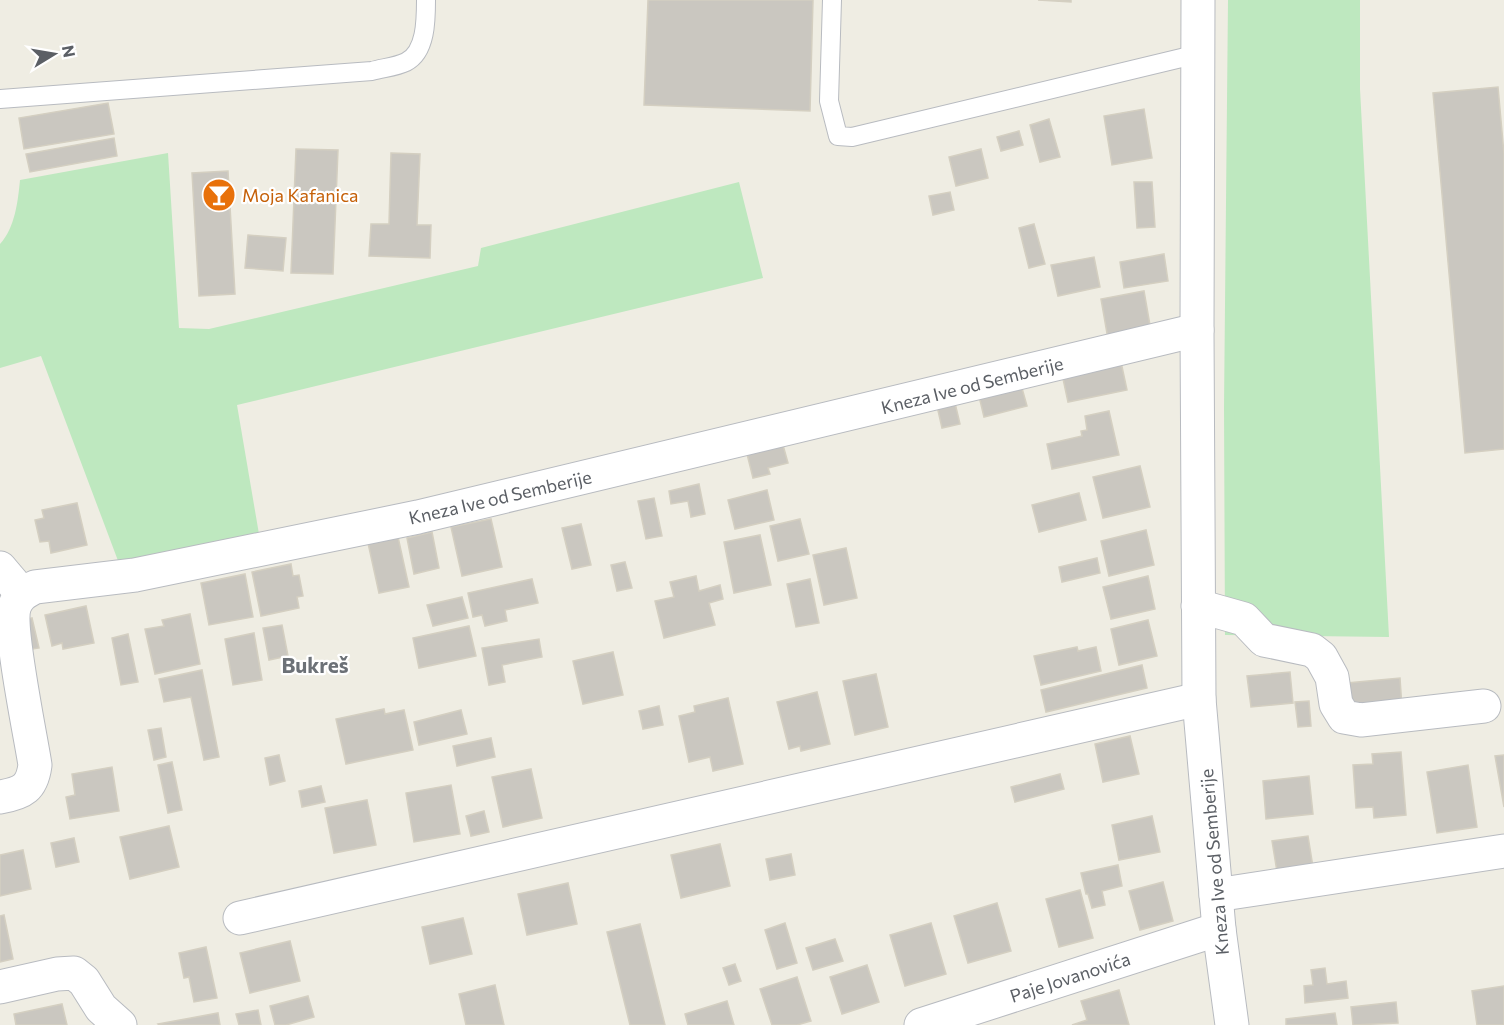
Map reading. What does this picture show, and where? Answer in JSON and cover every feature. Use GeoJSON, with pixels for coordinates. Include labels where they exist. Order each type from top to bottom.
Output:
{"type":"FeatureCollection","features":[{"type":"Feature","properties":{"kind":"street","name":"Kneza Ive od Semberije"},"geometry":{"type":"LineString","coordinates":[[1198,0],[1199,699],[1219,929],[1232,1025]]}},
{"type":"Feature","properties":{"kind":"street","name":"Kneza Ive od Semberije"},"geometry":{"type":"LineString","coordinates":[[22,594],[35,587],[135,574],[418,517],[1197,330]]}},
{"type":"Feature","properties":{"kind":"street"},"geometry":{"type":"LineString","coordinates":[[0,568],[22,594],[14,607],[14,632],[35,765],[33,780],[25,789],[0,797]]}},
{"type":"Feature","properties":{"kind":"street"},"geometry":{"type":"LineString","coordinates":[[1198,606],[1244,620],[1264,640],[1312,650],[1321,657],[1332,677],[1336,704],[1344,717],[1361,720],[1484,706]]}},
{"type":"Feature","properties":{"kind":"street"},"geometry":{"type":"LineString","coordinates":[[240,918],[1199,699]]}},
{"type":"Feature","properties":{"kind":"street"},"geometry":{"type":"LineString","coordinates":[[1216,895],[1504,851]]}},
{"type":"Feature","properties":{"kind":"street","name":"Paje Jovanovića"},"geometry":{"type":"LineString","coordinates":[[921,1025],[1219,929]]}},
{"type":"Feature","properties":{"kind":"street"},"geometry":{"type":"LineString","coordinates":[[0,987],[57,974],[74,973],[84,981],[101,1008],[120,1025]]}},
{"type":"Feature","properties":{"kind":"lane"},"geometry":{"type":"LineString","coordinates":[[0,99],[372,71],[407,62],[420,46],[426,22],[426,0]]}},
{"type":"Feature","properties":{"kind":"lane"},"geometry":{"type":"LineString","coordinates":[[832,0],[828,101],[838,136],[852,137],[1198,54]]}},
{"type":"Feature","properties":{"kind":"green space"},"geometry":{"type":"Polygon","coordinates":[[[1228,0],[1360,0],[1360,89],[1389,637],[1225,635],[1224,407],[1228,0]]]}},
{"type":"Feature","properties":{"kind":"green space"},"geometry":{"type":"Polygon","coordinates":[[[168,153],[179,328],[209,329],[478,266],[481,248],[739,182],[763,278],[237,405],[260,540],[120,566],[41,356],[0,368],[0,244],[12,222],[20,180],[168,153]]]}},
{"type":"Feature","properties":{"kind":"building"},"geometry":{"type":"Polygon","coordinates":[[[648,0],[813,0],[810,111],[644,105],[648,0]]]}},
{"type":"Feature","properties":{"kind":"building"},"geometry":{"type":"Polygon","coordinates":[[[1038,0],[1071,0],[1071,2],[1038,0]]]}},
{"type":"Feature","properties":{"kind":"building"},"geometry":{"type":"Polygon","coordinates":[[[1498,87],[1504,154],[1504,449],[1465,453],[1433,93],[1498,87]]]}},
{"type":"Feature","properties":{"kind":"building"},"geometry":{"type":"Polygon","coordinates":[[[108,103],[114,134],[24,149],[19,118],[108,103]]]}},
{"type":"Feature","properties":{"kind":"building"},"geometry":{"type":"Polygon","coordinates":[[[1144,109],[1152,158],[1112,165],[1104,116],[1144,109]]]}},
{"type":"Feature","properties":{"kind":"building"},"geometry":{"type":"Polygon","coordinates":[[[1049,119],[1060,157],[1040,162],[1030,125],[1049,119]]]}},
{"type":"Feature","properties":{"kind":"building"},"geometry":{"type":"Polygon","coordinates":[[[1019,131],[1023,145],[1001,151],[997,137],[1019,131]]]}},
{"type":"Feature","properties":{"kind":"building"},"geometry":{"type":"Polygon","coordinates":[[[114,138],[117,156],[30,172],[26,154],[114,138]]]}},
{"type":"Feature","properties":{"kind":"building"},"geometry":{"type":"Polygon","coordinates":[[[296,149],[338,150],[333,274],[291,273],[296,149]]]}},
{"type":"Feature","properties":{"kind":"building"},"geometry":{"type":"Polygon","coordinates":[[[981,149],[988,178],[956,186],[949,157],[981,149]]]}},
{"type":"Feature","properties":{"kind":"building"},"geometry":{"type":"Polygon","coordinates":[[[391,153],[420,154],[417,225],[431,225],[430,258],[369,256],[371,224],[389,224],[391,153]]]}},
{"type":"Feature","properties":{"kind":"building"},"geometry":{"type":"Polygon","coordinates":[[[228,171],[235,294],[199,296],[192,173],[228,171]]]}},
{"type":"Feature","properties":{"kind":"building"},"geometry":{"type":"Polygon","coordinates":[[[1134,182],[1152,182],[1155,227],[1137,228],[1134,182]]]}},
{"type":"Feature","properties":{"kind":"building"},"geometry":{"type":"Polygon","coordinates":[[[950,192],[954,210],[933,215],[929,196],[950,192]]]}},
{"type":"Feature","properties":{"kind":"building"},"geometry":{"type":"Polygon","coordinates":[[[1034,224],[1045,264],[1029,268],[1019,228],[1034,224]]]}},
{"type":"Feature","properties":{"kind":"building"},"geometry":{"type":"Polygon","coordinates":[[[248,235],[286,238],[283,271],[245,268],[248,235]]]}},
{"type":"Feature","properties":{"kind":"building"},"geometry":{"type":"Polygon","coordinates":[[[1164,254],[1168,281],[1124,288],[1120,262],[1164,254]]]}},
{"type":"Feature","properties":{"kind":"building"},"geometry":{"type":"Polygon","coordinates":[[[1094,257],[1100,287],[1058,296],[1051,265],[1094,257]]]}},
{"type":"Feature","properties":{"kind":"building"},"geometry":{"type":"Polygon","coordinates":[[[1144,291],[1151,331],[1108,339],[1101,299],[1144,291]]]}},
{"type":"Feature","properties":{"kind":"building"},"geometry":{"type":"Polygon","coordinates":[[[1121,362],[1127,390],[1068,402],[1062,374],[1121,362]]]}},
{"type":"Feature","properties":{"kind":"building"},"geometry":{"type":"Polygon","coordinates":[[[1020,381],[1027,406],[984,417],[978,392],[1020,381]]]}},
{"type":"Feature","properties":{"kind":"building"},"geometry":{"type":"Polygon","coordinates":[[[955,403],[960,424],[942,428],[937,406],[955,403]]]}},
{"type":"Feature","properties":{"kind":"building"},"geometry":{"type":"Polygon","coordinates":[[[1109,411],[1119,455],[1052,469],[1047,444],[1082,436],[1081,431],[1087,430],[1085,416],[1109,411]]]}},
{"type":"Feature","properties":{"kind":"building"},"geometry":{"type":"Polygon","coordinates":[[[783,445],[788,463],[768,468],[770,474],[753,478],[747,454],[783,445]]]}},
{"type":"Feature","properties":{"kind":"building"},"geometry":{"type":"Polygon","coordinates":[[[1140,466],[1150,507],[1103,518],[1093,477],[1140,466]]]}},
{"type":"Feature","properties":{"kind":"building"},"geometry":{"type":"Polygon","coordinates":[[[699,484],[705,514],[691,517],[688,501],[671,504],[669,491],[699,484]]]}},
{"type":"Feature","properties":{"kind":"building"},"geometry":{"type":"Polygon","coordinates":[[[767,490],[774,520],[735,529],[728,500],[767,490]]]}},
{"type":"Feature","properties":{"kind":"building"},"geometry":{"type":"Polygon","coordinates":[[[1079,493],[1086,520],[1039,532],[1032,505],[1079,493]]]}},
{"type":"Feature","properties":{"kind":"building"},"geometry":{"type":"Polygon","coordinates":[[[654,498],[662,536],[646,539],[638,501],[654,498]]]}},
{"type":"Feature","properties":{"kind":"building"},"geometry":{"type":"Polygon","coordinates":[[[77,503],[87,545],[51,553],[49,541],[40,542],[35,520],[44,518],[42,510],[77,503]]]}},
{"type":"Feature","properties":{"kind":"building"},"geometry":{"type":"Polygon","coordinates":[[[491,519],[502,567],[462,576],[451,527],[491,519]]]}},
{"type":"Feature","properties":{"kind":"building"},"geometry":{"type":"Polygon","coordinates":[[[800,519],[809,554],[778,561],[770,526],[800,519]]]}},
{"type":"Feature","properties":{"kind":"building"},"geometry":{"type":"Polygon","coordinates":[[[581,524],[591,565],[572,569],[562,528],[581,524]]]}},
{"type":"Feature","properties":{"kind":"building"},"geometry":{"type":"Polygon","coordinates":[[[1146,530],[1154,565],[1109,576],[1101,541],[1146,530]]]}},
{"type":"Feature","properties":{"kind":"building"},"geometry":{"type":"Polygon","coordinates":[[[432,532],[439,568],[414,574],[407,538],[432,532]]]}},
{"type":"Feature","properties":{"kind":"building"},"geometry":{"type":"Polygon","coordinates":[[[760,535],[771,585],[734,593],[724,542],[760,535]]]}},
{"type":"Feature","properties":{"kind":"building"},"geometry":{"type":"Polygon","coordinates":[[[398,537],[409,587],[379,593],[368,543],[398,537]]]}},
{"type":"Feature","properties":{"kind":"building"},"geometry":{"type":"Polygon","coordinates":[[[846,548],[857,598],[824,605],[813,555],[846,548]]]}},
{"type":"Feature","properties":{"kind":"building"},"geometry":{"type":"Polygon","coordinates":[[[1097,558],[1100,573],[1062,582],[1059,567],[1097,558]]]}},
{"type":"Feature","properties":{"kind":"building"},"geometry":{"type":"Polygon","coordinates":[[[625,562],[632,588],[617,591],[611,565],[625,562]]]}},
{"type":"Feature","properties":{"kind":"building"},"geometry":{"type":"Polygon","coordinates":[[[291,564],[293,576],[299,575],[303,596],[297,597],[299,608],[261,616],[252,572],[291,564]]]}},
{"type":"Feature","properties":{"kind":"building"},"geometry":{"type":"Polygon","coordinates":[[[245,574],[253,617],[209,625],[201,583],[245,574]]]}},
{"type":"Feature","properties":{"kind":"building"},"geometry":{"type":"Polygon","coordinates":[[[696,576],[699,591],[720,585],[723,599],[709,603],[715,625],[664,638],[655,601],[674,597],[670,582],[696,576]]]}},
{"type":"Feature","properties":{"kind":"building"},"geometry":{"type":"Polygon","coordinates":[[[1148,576],[1155,609],[1111,619],[1103,587],[1148,576]]]}},
{"type":"Feature","properties":{"kind":"building"},"geometry":{"type":"Polygon","coordinates":[[[532,579],[538,603],[505,610],[507,621],[485,626],[482,615],[473,617],[468,593],[532,579]]]}},
{"type":"Feature","properties":{"kind":"building"},"geometry":{"type":"Polygon","coordinates":[[[810,579],[819,623],[796,627],[787,584],[810,579]]]}},
{"type":"Feature","properties":{"kind":"building"},"geometry":{"type":"Polygon","coordinates":[[[462,597],[468,618],[433,626],[427,605],[462,597]]]}},
{"type":"Feature","properties":{"kind":"building"},"geometry":{"type":"Polygon","coordinates":[[[86,606],[94,643],[63,649],[62,643],[52,646],[45,615],[86,606]]]}},
{"type":"Feature","properties":{"kind":"building"},"geometry":{"type":"Polygon","coordinates":[[[190,614],[200,664],[155,674],[145,629],[164,626],[162,620],[190,614]]]}},
{"type":"Feature","properties":{"kind":"building"},"geometry":{"type":"Polygon","coordinates":[[[32,618],[39,648],[27,650],[21,621],[32,618]]]}},
{"type":"Feature","properties":{"kind":"building"},"geometry":{"type":"Polygon","coordinates":[[[1148,620],[1157,656],[1119,665],[1111,629],[1148,620]]]}},
{"type":"Feature","properties":{"kind":"building"},"geometry":{"type":"Polygon","coordinates":[[[282,625],[288,656],[269,660],[263,628],[282,625]]]}},
{"type":"Feature","properties":{"kind":"building"},"geometry":{"type":"Polygon","coordinates":[[[469,626],[476,656],[419,668],[413,638],[469,626]]]}},
{"type":"Feature","properties":{"kind":"building"},"geometry":{"type":"Polygon","coordinates":[[[254,633],[262,680],[233,685],[225,639],[254,633]]]}},
{"type":"Feature","properties":{"kind":"building"},"geometry":{"type":"Polygon","coordinates":[[[128,634],[138,682],[121,685],[112,638],[128,634]]]}},
{"type":"Feature","properties":{"kind":"building"},"geometry":{"type":"Polygon","coordinates":[[[539,639],[542,657],[502,665],[505,682],[489,685],[482,648],[539,639]]]}},
{"type":"Feature","properties":{"kind":"building"},"geometry":{"type":"Polygon","coordinates":[[[1077,647],[1078,651],[1096,647],[1101,671],[1041,685],[1034,656],[1077,647]]]}},
{"type":"Feature","properties":{"kind":"building"},"geometry":{"type":"Polygon","coordinates":[[[613,652],[623,695],[583,704],[573,661],[613,652]]]}},
{"type":"Feature","properties":{"kind":"building"},"geometry":{"type":"Polygon","coordinates":[[[1142,665],[1147,688],[1046,712],[1041,690],[1142,665]]]}},
{"type":"Feature","properties":{"kind":"building"},"geometry":{"type":"Polygon","coordinates":[[[202,670],[219,757],[204,760],[191,697],[164,702],[159,679],[202,670]]]}},
{"type":"Feature","properties":{"kind":"building"},"geometry":{"type":"Polygon","coordinates":[[[1290,672],[1293,703],[1251,707],[1247,676],[1290,672]]]}},
{"type":"Feature","properties":{"kind":"building"},"geometry":{"type":"Polygon","coordinates":[[[876,674],[888,727],[855,735],[843,681],[876,674]]]}},
{"type":"Feature","properties":{"kind":"building"},"geometry":{"type":"Polygon","coordinates":[[[1400,678],[1402,708],[1350,712],[1347,683],[1400,678]]]}},
{"type":"Feature","properties":{"kind":"building"},"geometry":{"type":"Polygon","coordinates":[[[817,692],[830,744],[801,751],[800,746],[789,749],[777,702],[817,692]]]}},
{"type":"Feature","properties":{"kind":"building"},"geometry":{"type":"Polygon","coordinates":[[[728,698],[743,764],[713,771],[710,757],[689,762],[679,716],[695,712],[694,706],[728,698]]]}},
{"type":"Feature","properties":{"kind":"building"},"geometry":{"type":"Polygon","coordinates":[[[1309,701],[1311,726],[1298,727],[1295,702],[1309,701]]]}},
{"type":"Feature","properties":{"kind":"building"},"geometry":{"type":"Polygon","coordinates":[[[659,706],[663,725],[643,729],[639,711],[659,706]]]}},
{"type":"Feature","properties":{"kind":"building"},"geometry":{"type":"Polygon","coordinates":[[[384,709],[385,714],[404,710],[413,750],[346,764],[336,719],[384,709]]]}},
{"type":"Feature","properties":{"kind":"building"},"geometry":{"type":"Polygon","coordinates":[[[461,710],[467,734],[419,745],[414,722],[461,710]]]}},
{"type":"Feature","properties":{"kind":"building"},"geometry":{"type":"Polygon","coordinates":[[[161,728],[166,757],[154,760],[148,730],[161,728]]]}},
{"type":"Feature","properties":{"kind":"building"},"geometry":{"type":"Polygon","coordinates":[[[1130,736],[1139,774],[1103,782],[1095,744],[1130,736]]]}},
{"type":"Feature","properties":{"kind":"building"},"geometry":{"type":"Polygon","coordinates":[[[491,738],[495,757],[457,766],[453,746],[491,738]]]}},
{"type":"Feature","properties":{"kind":"building"},"geometry":{"type":"Polygon","coordinates":[[[1401,752],[1406,815],[1374,818],[1373,807],[1356,808],[1353,765],[1373,764],[1372,754],[1401,752]]]}},
{"type":"Feature","properties":{"kind":"building"},"geometry":{"type":"Polygon","coordinates":[[[279,755],[285,781],[270,785],[265,758],[279,755]]]}},
{"type":"Feature","properties":{"kind":"building"},"geometry":{"type":"Polygon","coordinates":[[[1504,755],[1504,807],[1495,756],[1504,755]]]}},
{"type":"Feature","properties":{"kind":"building"},"geometry":{"type":"Polygon","coordinates":[[[172,762],[182,810],[168,813],[158,765],[172,762]]]}},
{"type":"Feature","properties":{"kind":"building"},"geometry":{"type":"Polygon","coordinates":[[[1468,765],[1477,827],[1437,833],[1427,772],[1468,765]]]}},
{"type":"Feature","properties":{"kind":"building"},"geometry":{"type":"Polygon","coordinates":[[[112,767],[119,811],[70,819],[66,797],[75,795],[72,774],[112,767]]]}},
{"type":"Feature","properties":{"kind":"building"},"geometry":{"type":"Polygon","coordinates":[[[531,769],[542,818],[503,827],[492,777],[531,769]]]}},
{"type":"Feature","properties":{"kind":"building"},"geometry":{"type":"Polygon","coordinates":[[[1060,774],[1064,789],[1015,802],[1011,787],[1060,774]]]}},
{"type":"Feature","properties":{"kind":"building"},"geometry":{"type":"Polygon","coordinates":[[[1309,776],[1313,814],[1266,819],[1263,781],[1309,776]]]}},
{"type":"Feature","properties":{"kind":"building"},"geometry":{"type":"Polygon","coordinates":[[[451,785],[460,834],[414,842],[406,793],[451,785]]]}},
{"type":"Feature","properties":{"kind":"building"},"geometry":{"type":"Polygon","coordinates":[[[321,786],[325,802],[302,807],[299,791],[321,786]]]}},
{"type":"Feature","properties":{"kind":"building"},"geometry":{"type":"Polygon","coordinates":[[[367,800],[376,845],[334,853],[325,808],[367,800]]]}},
{"type":"Feature","properties":{"kind":"building"},"geometry":{"type":"Polygon","coordinates":[[[484,811],[489,832],[471,836],[466,816],[484,811]]]}},
{"type":"Feature","properties":{"kind":"building"},"geometry":{"type":"Polygon","coordinates":[[[1152,816],[1160,852],[1119,860],[1112,825],[1152,816]]]}},
{"type":"Feature","properties":{"kind":"building"},"geometry":{"type":"Polygon","coordinates":[[[169,826],[179,867],[130,879],[120,837],[169,826]]]}},
{"type":"Feature","properties":{"kind":"building"},"geometry":{"type":"Polygon","coordinates":[[[1308,836],[1314,873],[1278,878],[1272,841],[1308,836]]]}},
{"type":"Feature","properties":{"kind":"building"},"geometry":{"type":"Polygon","coordinates":[[[74,838],[79,862],[56,867],[51,843],[74,838]]]}},
{"type":"Feature","properties":{"kind":"building"},"geometry":{"type":"Polygon","coordinates":[[[720,844],[730,886],[681,898],[671,855],[720,844]]]}},
{"type":"Feature","properties":{"kind":"building"},"geometry":{"type":"Polygon","coordinates":[[[23,850],[31,889],[0,896],[0,855],[23,850]]]}},
{"type":"Feature","properties":{"kind":"building"},"geometry":{"type":"Polygon","coordinates":[[[791,854],[795,875],[770,880],[766,859],[791,854]]]}},
{"type":"Feature","properties":{"kind":"building"},"geometry":{"type":"Polygon","coordinates":[[[1118,865],[1122,886],[1102,891],[1105,905],[1092,908],[1081,873],[1118,865]]]}},
{"type":"Feature","properties":{"kind":"building"},"geometry":{"type":"Polygon","coordinates":[[[1163,882],[1173,921],[1140,930],[1129,891],[1163,882]]]}},
{"type":"Feature","properties":{"kind":"building"},"geometry":{"type":"Polygon","coordinates":[[[568,883],[577,924],[527,935],[518,894],[568,883]]]}},
{"type":"Feature","properties":{"kind":"building"},"geometry":{"type":"Polygon","coordinates":[[[1080,890],[1093,938],[1059,947],[1046,899],[1080,890]]]}},
{"type":"Feature","properties":{"kind":"building"},"geometry":{"type":"Polygon","coordinates":[[[997,903],[1011,951],[968,963],[954,916],[997,903]]]}},
{"type":"Feature","properties":{"kind":"building"},"geometry":{"type":"Polygon","coordinates":[[[4,915],[13,959],[0,962],[0,916],[4,915]]]}},
{"type":"Feature","properties":{"kind":"building"},"geometry":{"type":"Polygon","coordinates":[[[463,918],[472,954],[430,964],[422,927],[463,918]]]}},
{"type":"Feature","properties":{"kind":"building"},"geometry":{"type":"Polygon","coordinates":[[[785,923],[797,963],[777,969],[765,930],[785,923]]]}},
{"type":"Feature","properties":{"kind":"building"},"geometry":{"type":"Polygon","coordinates":[[[931,923],[946,974],[905,986],[890,935],[931,923]]]}},
{"type":"Feature","properties":{"kind":"building"},"geometry":{"type":"Polygon","coordinates":[[[640,924],[665,1025],[630,1025],[607,932],[640,924]]]}},
{"type":"Feature","properties":{"kind":"building"},"geometry":{"type":"Polygon","coordinates":[[[835,939],[843,961],[813,970],[806,948],[835,939]]]}},
{"type":"Feature","properties":{"kind":"building"},"geometry":{"type":"Polygon","coordinates":[[[290,941],[300,981],[250,993],[240,953],[290,941]]]}},
{"type":"Feature","properties":{"kind":"building"},"geometry":{"type":"Polygon","coordinates":[[[206,947],[217,998],[194,1002],[189,977],[184,978],[179,953],[206,947]]]}},
{"type":"Feature","properties":{"kind":"building"},"geometry":{"type":"Polygon","coordinates":[[[735,964],[741,981],[729,985],[723,968],[735,964]]]}},
{"type":"Feature","properties":{"kind":"building"},"geometry":{"type":"Polygon","coordinates":[[[867,965],[879,1002],[842,1014],[830,977],[867,965]]]}},
{"type":"Feature","properties":{"kind":"building"},"geometry":{"type":"Polygon","coordinates":[[[1325,968],[1327,984],[1346,981],[1348,998],[1305,1003],[1304,986],[1313,985],[1311,970],[1325,968]]]}},
{"type":"Feature","properties":{"kind":"building"},"geometry":{"type":"Polygon","coordinates":[[[797,977],[811,1021],[797,1025],[772,1025],[760,989],[797,977]]]}},
{"type":"Feature","properties":{"kind":"building"},"geometry":{"type":"Polygon","coordinates":[[[495,985],[504,1025],[466,1025],[459,994],[495,985]]]}},
{"type":"Feature","properties":{"kind":"building"},"geometry":{"type":"Polygon","coordinates":[[[1504,986],[1504,1025],[1477,1025],[1472,991],[1504,986]]]}},
{"type":"Feature","properties":{"kind":"building"},"geometry":{"type":"Polygon","coordinates":[[[1119,990],[1129,1025],[1072,1025],[1087,1020],[1081,1001],[1119,990]]]}},
{"type":"Feature","properties":{"kind":"building"},"geometry":{"type":"Polygon","coordinates":[[[308,996],[314,1017],[286,1025],[275,1025],[270,1006],[308,996]]]}},
{"type":"Feature","properties":{"kind":"building"},"geometry":{"type":"Polygon","coordinates":[[[727,1001],[734,1025],[688,1025],[685,1014],[727,1001]]]}},
{"type":"Feature","properties":{"kind":"building"},"geometry":{"type":"Polygon","coordinates":[[[1396,1002],[1398,1023],[1353,1025],[1351,1007],[1396,1002]]]}},
{"type":"Feature","properties":{"kind":"building"},"geometry":{"type":"Polygon","coordinates":[[[62,1004],[67,1025],[16,1025],[14,1014],[62,1004]]]}},
{"type":"Feature","properties":{"kind":"building"},"geometry":{"type":"Polygon","coordinates":[[[258,1010],[261,1025],[239,1025],[236,1014],[258,1010]]]}},
{"type":"Feature","properties":{"kind":"building"},"geometry":{"type":"Polygon","coordinates":[[[218,1013],[220,1025],[158,1024],[218,1013]]]}},
{"type":"Feature","properties":{"kind":"building"},"geometry":{"type":"Polygon","coordinates":[[[1335,1013],[1337,1025],[1286,1025],[1286,1019],[1335,1013]]]}},
{"type":"Feature","properties":{"kind":"place","name":"Moja Kafanica"},"geometry":{"type":"Point","coordinates":[219,195]}},
{"type":"Feature","properties":{"kind":"district","name":"Bukreš"},"geometry":{"type":"Point","coordinates":[315,664]}}]}
